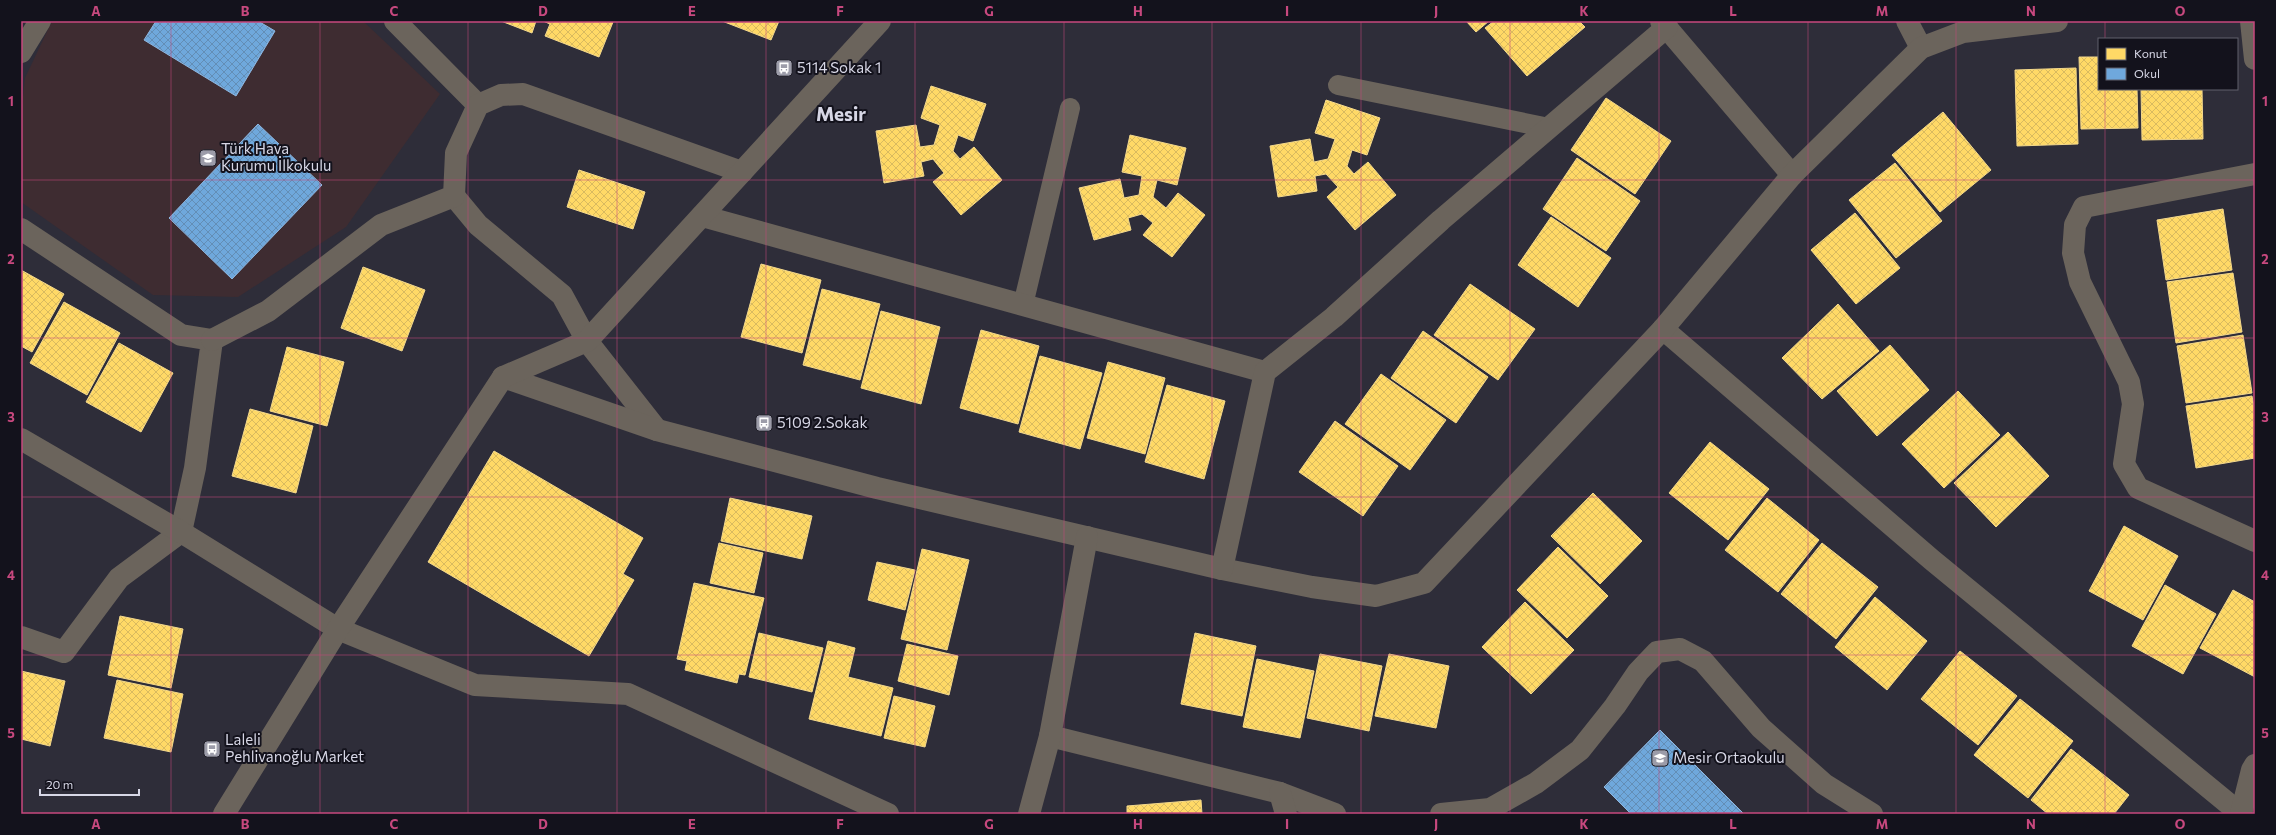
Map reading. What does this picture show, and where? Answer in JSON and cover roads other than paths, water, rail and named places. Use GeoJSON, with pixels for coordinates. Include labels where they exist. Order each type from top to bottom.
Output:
{"type":"FeatureCollection","features":[{"type":"Feature","properties":{"kind":"street"},"geometry":{"type":"LineString","coordinates":[[21,52],[40,21]]}},
{"type":"Feature","properties":{"kind":"street"},"geometry":{"type":"LineString","coordinates":[[395,21],[478,104]]}},
{"type":"Feature","properties":{"kind":"street"},"geometry":{"type":"LineString","coordinates":[[224,814],[338,629],[503,377],[587,341],[880,21]]}},
{"type":"Feature","properties":{"kind":"street"},"geometry":{"type":"LineString","coordinates":[[1907,21],[1921,48]]}},
{"type":"Feature","properties":{"kind":"street"},"geometry":{"type":"LineString","coordinates":[[503,377],[657,430],[877,488],[1222,569],[1312,587],[1376,596],[1424,583],[1663,329],[1792,175],[1921,48],[1963,32],[2057,21]]}},
{"type":"Feature","properties":{"kind":"street"},"geometry":{"type":"LineString","coordinates":[[2252,21],[2255,59]]}},
{"type":"Feature","properties":{"kind":"street"},"geometry":{"type":"LineString","coordinates":[[1222,569],[1265,372],[1334,317],[1441,220],[1549,128],[1664,24],[1792,175]]}},
{"type":"Feature","properties":{"kind":"street"},"geometry":{"type":"LineString","coordinates":[[657,430],[587,341],[562,295],[478,225],[454,196],[456,153],[478,104],[501,95],[523,94],[742,172]]}},
{"type":"Feature","properties":{"kind":"street"},"geometry":{"type":"LineString","coordinates":[[2255,174],[2084,207],[2075,225],[2073,253],[2080,282],[2129,382],[2134,404],[2124,464],[2138,488],[2255,541]]}},
{"type":"Feature","properties":{"kind":"street"},"geometry":{"type":"LineString","coordinates":[[21,229],[181,335],[212,340],[268,311],[381,225],[454,196]]}},
{"type":"Feature","properties":{"kind":"street"},"geometry":{"type":"LineString","coordinates":[[702,216],[1265,372]]}},
{"type":"Feature","properties":{"kind":"street"},"geometry":{"type":"LineString","coordinates":[[1663,329],[1932,560],[2241,814],[2252,770],[2255,765]]}},
{"type":"Feature","properties":{"kind":"street"},"geometry":{"type":"LineString","coordinates":[[21,637],[64,652],[119,578],[181,532],[195,468],[212,340]]}},
{"type":"Feature","properties":{"kind":"street"},"geometry":{"type":"LineString","coordinates":[[21,439],[181,532],[338,629],[475,684],[628,694],[888,814]]}},
{"type":"Feature","properties":{"kind":"street"},"geometry":{"type":"LineString","coordinates":[[1029,814],[1050,736],[1087,537]]}},
{"type":"Feature","properties":{"kind":"street"},"geometry":{"type":"LineString","coordinates":[[1441,814],[1487,811],[1536,783],[1580,750],[1615,706],[1638,672],[1657,652],[1680,649],[1703,662],[1761,728],[1824,784],[1872,814]]}},
{"type":"Feature","properties":{"kind":"street"},"geometry":{"type":"LineString","coordinates":[[1050,736],[1280,793],[1335,814]]}},
{"type":"Feature","properties":{"kind":"street"},"geometry":{"type":"LineString","coordinates":[[1280,793],[1286,814]]}},
{"type":"Feature","properties":{"kind":"lane"},"geometry":{"type":"LineString","coordinates":[[1338,85],[1549,128]]}},
{"type":"Feature","properties":{"kind":"lane"},"geometry":{"type":"LineString","coordinates":[[1023,305],[1070,108]]}},
{"type":"Feature","properties":{"kind":"place","name":"5114 Sokak 1"},"geometry":{"type":"Point","coordinates":[784,68]}},
{"type":"Feature","properties":{"kind":"place","name":"Türk Hava Kurumu İlkokulu"},"geometry":{"type":"Point","coordinates":[208,158]}},
{"type":"Feature","properties":{"kind":"place","name":"5109 2.Sokak"},"geometry":{"type":"Point","coordinates":[764,423]}},
{"type":"Feature","properties":{"kind":"place","name":"Laleli Pehlivanoğlu Market"},"geometry":{"type":"Point","coordinates":[212,749]}},
{"type":"Feature","properties":{"kind":"place","name":"Mesir Ortaokulu"},"geometry":{"type":"Point","coordinates":[1660,758]}},
{"type":"Feature","properties":{"kind":"district","name":"Mesir"},"geometry":{"type":"Point","coordinates":[841,114]}}]}
